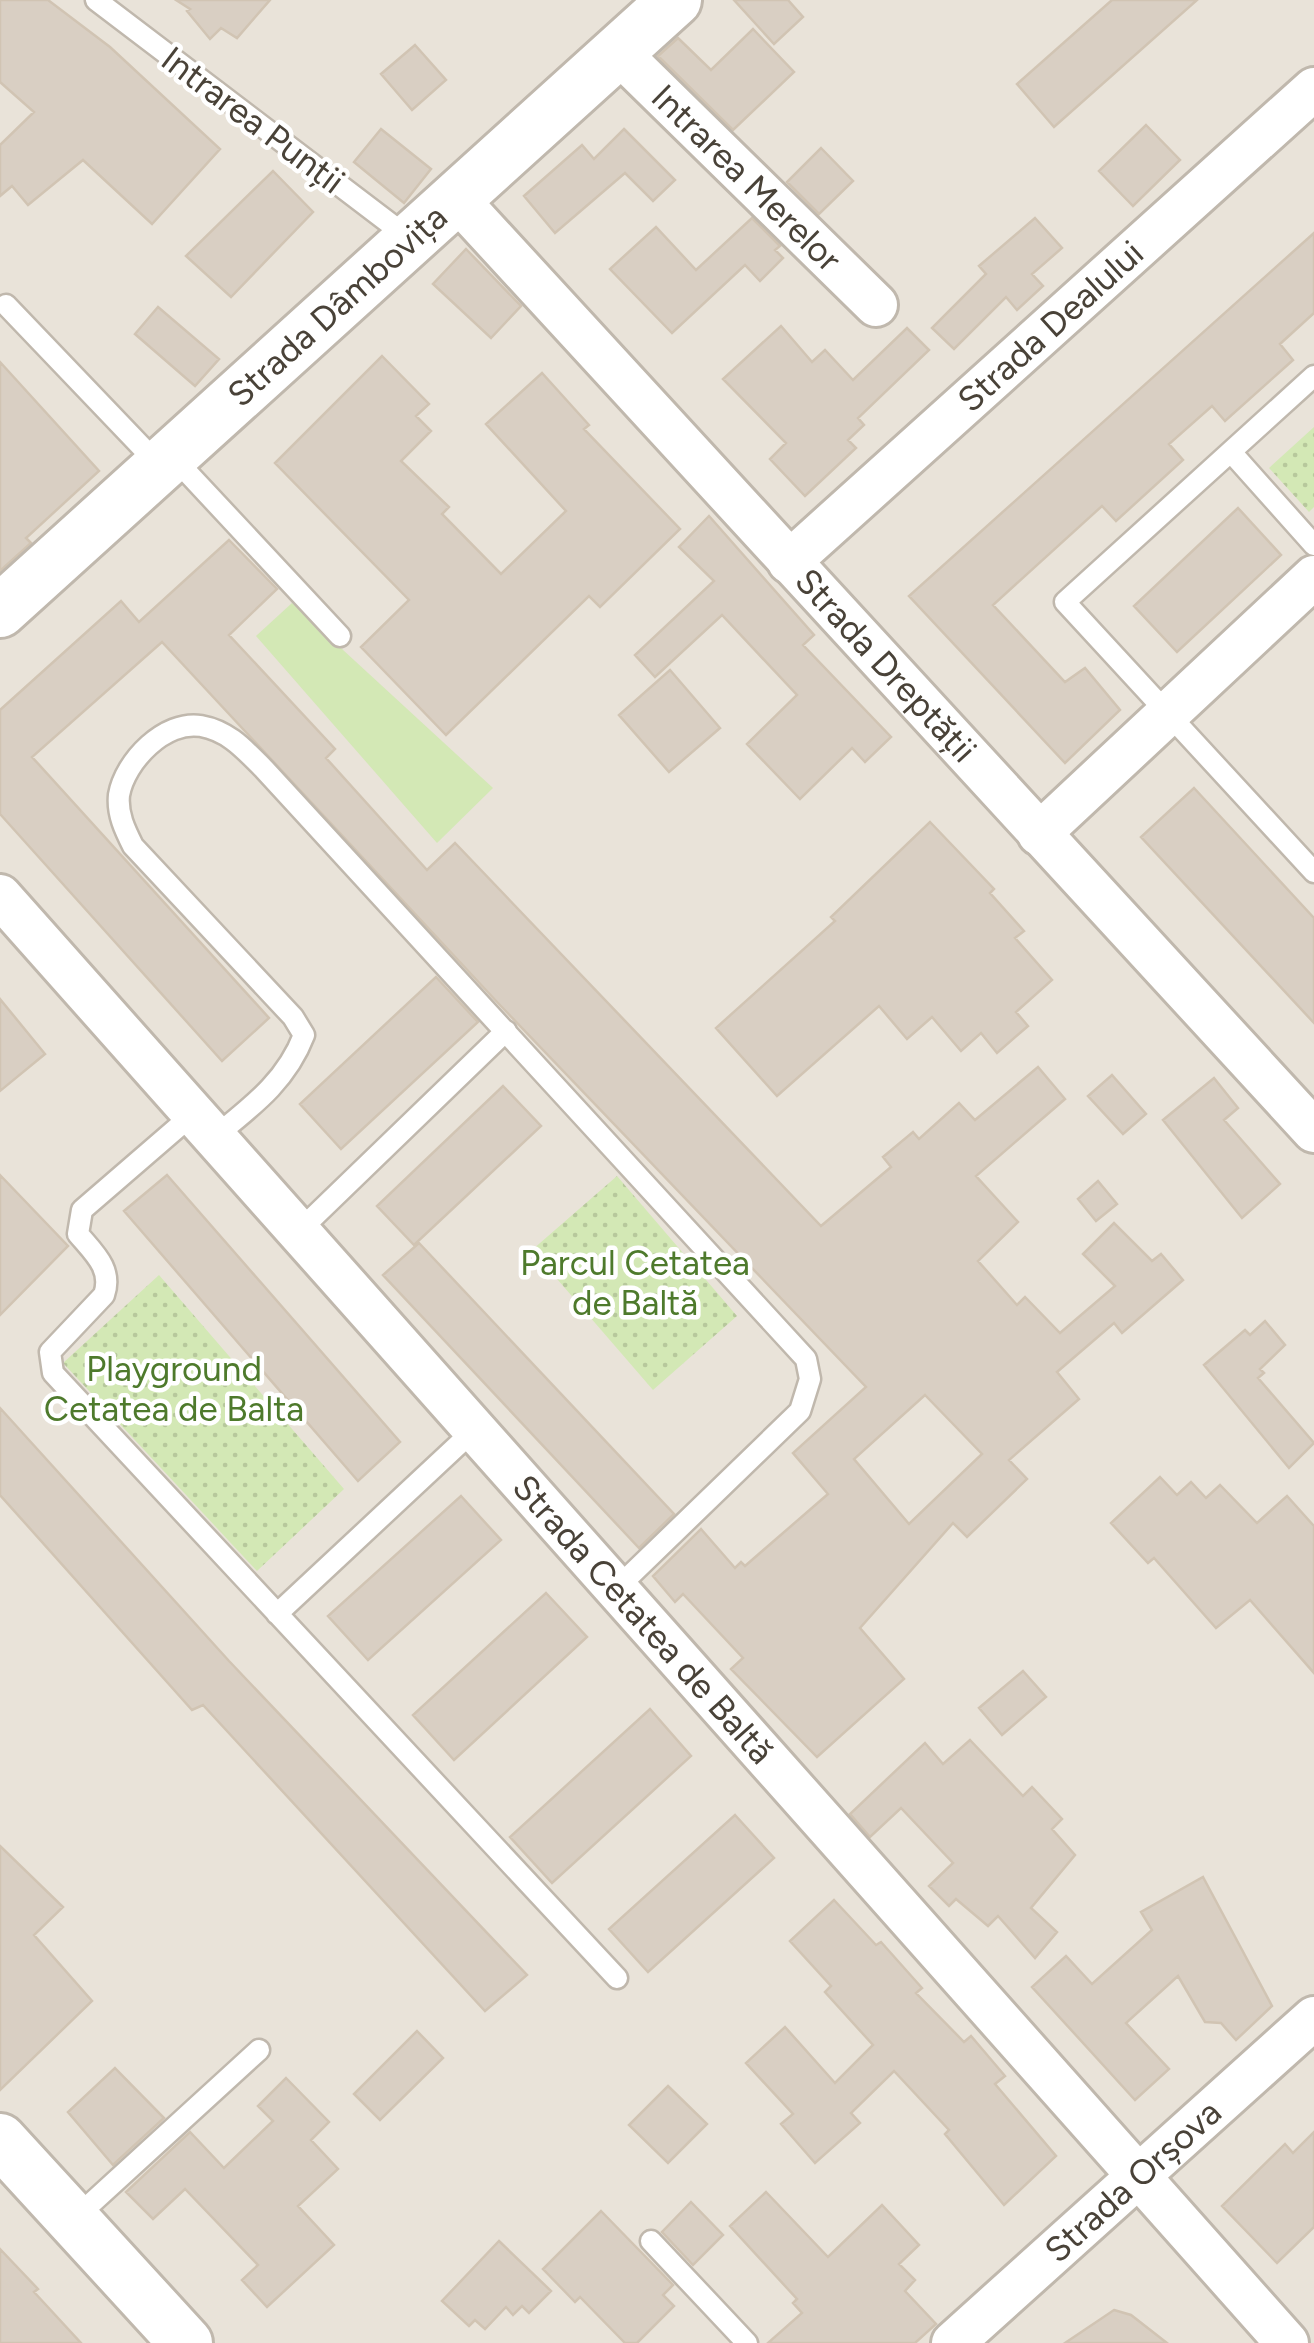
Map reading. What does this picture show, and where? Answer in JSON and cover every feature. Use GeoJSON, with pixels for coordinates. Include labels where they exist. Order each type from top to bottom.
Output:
{"type":"FeatureCollection","features":[{"type":"Feature","properties":{"kind":"street","name":"Strada Dâmbovița"},"geometry":{"type":"LineString","coordinates":[[0,611],[675,0]]}},
{"type":"Feature","properties":{"kind":"street","name":"Intrarea Merelor"},"geometry":{"type":"LineString","coordinates":[[618,52],[876,305]]}},
{"type":"Feature","properties":{"kind":"street","name":"Strada Dealului"},"geometry":{"type":"LineString","coordinates":[[790,562],[1314,89]]}},
{"type":"Feature","properties":{"kind":"street","name":"Strada Dreptății"},"geometry":{"type":"LineString","coordinates":[[456,198],[1314,1131]]}},
{"type":"Feature","properties":{"kind":"street"},"geometry":{"type":"LineString","coordinates":[[1039,834],[1314,578]]}},
{"type":"Feature","properties":{"kind":"street","name":"Strada Cetatea de Baltă"},"geometry":{"type":"LineString","coordinates":[[0,896],[1287,2343]]}},
{"type":"Feature","properties":{"kind":"street","name":"Strada Orșova"},"geometry":{"type":"LineString","coordinates":[[953,2343],[1314,2018]]}},
{"type":"Feature","properties":{"kind":"street"},"geometry":{"type":"LineString","coordinates":[[0,2140],[186,2343]]}},
{"type":"Feature","properties":{"kind":"lane","name":"Intrarea Punții"},"geometry":{"type":"LineString","coordinates":[[96,0],[411,239]]}},
{"type":"Feature","properties":{"kind":"lane"},"geometry":{"type":"LineString","coordinates":[[6,305],[340,636]]}},
{"type":"Feature","properties":{"kind":"lane"},"geometry":{"type":"LineString","coordinates":[[1314,376],[1064,602],[1314,872]]}},
{"type":"Feature","properties":{"kind":"lane"},"geometry":{"type":"LineString","coordinates":[[1231,452],[1314,545]]}},
{"type":"Feature","properties":{"kind":"lane"},"geometry":{"type":"LineString","coordinates":[[615,1590],[800,1410],[810,1380],[806,1358],[228,735],[198,726],[173,729],[146,748],[125,775],[118,798],[122,823],[134,846],[293,1017],[304,1035],[295,1060],[278,1084],[202,1126],[82,1210],[78,1234],[108,1272],[108,1284],[104,1295],[50,1352],[48,1364],[617,1978]]}},
{"type":"Feature","properties":{"kind":"lane"},"geometry":{"type":"LineString","coordinates":[[297,1233],[506,1031]]}},
{"type":"Feature","properties":{"kind":"lane"},"geometry":{"type":"LineString","coordinates":[[277,1614],[473,1431]]}},
{"type":"Feature","properties":{"kind":"lane"},"geometry":{"type":"LineString","coordinates":[[73,2220],[259,2050]]}},
{"type":"Feature","properties":{"kind":"lane"},"geometry":{"type":"LineString","coordinates":[[652,2241],[747,2343]]}},
{"type":"Feature","properties":{"kind":"shaded area"},"geometry":{"type":"Polygon","coordinates":[[[0,0],[1314,0],[1314,2343],[0,2343],[0,0]]]}},
{"type":"Feature","properties":{"kind":"green space"},"geometry":{"type":"Polygon","coordinates":[[[1314,427],[1314,507],[1309,512],[1269,468],[1314,427]]]}},
{"type":"Feature","properties":{"kind":"green space"},"geometry":{"type":"Polygon","coordinates":[[[292,603],[493,788],[437,843],[256,636],[292,603]]]}},
{"type":"Feature","properties":{"kind":"green space","name":"Parcul Cetatea de Baltă"},"geometry":{"type":"Polygon","coordinates":[[[617,1176],[737,1316],[653,1390],[532,1250],[617,1176]]]}},
{"type":"Feature","properties":{"kind":"green space","name":"Playground Cetatea de Balta"},"geometry":{"type":"Polygon","coordinates":[[[159,1275],[344,1489],[257,1571],[63,1363],[159,1275]]]}},
{"type":"Feature","properties":{"kind":"building"},"geometry":{"type":"Polygon","coordinates":[[[0,0],[48,0],[110,47],[220,149],[152,224],[83,160],[28,205],[12,186],[0,196],[0,145],[34,112],[0,82],[0,0]]]}},
{"type":"Feature","properties":{"kind":"building"},"geometry":{"type":"Polygon","coordinates":[[[176,0],[270,0],[237,38],[221,28],[210,39],[187,11],[190,9],[176,0]]]}},
{"type":"Feature","properties":{"kind":"building"},"geometry":{"type":"Polygon","coordinates":[[[734,0],[788,0],[803,17],[774,44],[734,0]]]}},
{"type":"Feature","properties":{"kind":"building"},"geometry":{"type":"Polygon","coordinates":[[[1112,0],[1197,0],[1054,127],[1017,84],[1112,0]]]}},
{"type":"Feature","properties":{"kind":"building"},"geometry":{"type":"Polygon","coordinates":[[[753,29],[794,72],[733,130],[658,56],[678,38],[711,70],[753,29]]]}},
{"type":"Feature","properties":{"kind":"building"},"geometry":{"type":"Polygon","coordinates":[[[415,45],[446,80],[412,110],[381,74],[415,45]]]}},
{"type":"Feature","properties":{"kind":"building"},"geometry":{"type":"Polygon","coordinates":[[[1146,125],[1180,160],[1133,206],[1099,171],[1146,125]]]}},
{"type":"Feature","properties":{"kind":"building"},"geometry":{"type":"Polygon","coordinates":[[[381,129],[431,169],[404,203],[354,162],[381,129]]]}},
{"type":"Feature","properties":{"kind":"building"},"geometry":{"type":"Polygon","coordinates":[[[624,129],[675,180],[653,201],[625,173],[555,233],[524,196],[582,145],[594,159],[624,129]]]}},
{"type":"Feature","properties":{"kind":"building"},"geometry":{"type":"Polygon","coordinates":[[[821,148],[853,181],[819,214],[787,182],[821,148]]]}},
{"type":"Feature","properties":{"kind":"building"},"geometry":{"type":"Polygon","coordinates":[[[273,171],[313,212],[231,297],[186,256],[273,171]]]}},
{"type":"Feature","properties":{"kind":"building"},"geometry":{"type":"Polygon","coordinates":[[[752,218],[780,246],[775,250],[783,258],[760,281],[745,265],[672,333],[610,269],[656,227],[696,270],[752,218]]]}},
{"type":"Feature","properties":{"kind":"building"},"geometry":{"type":"Polygon","coordinates":[[[1035,218],[1062,248],[1032,274],[1043,286],[1017,310],[1006,297],[954,349],[932,328],[986,274],[979,266],[1035,218]]]}},
{"type":"Feature","properties":{"kind":"building"},"geometry":{"type":"Polygon","coordinates":[[[1314,233],[1314,313],[1280,344],[1293,360],[1225,421],[1212,406],[1169,444],[1183,460],[1116,521],[1102,506],[993,605],[1065,682],[1085,668],[1120,710],[1065,763],[909,596],[1314,233]]]}},
{"type":"Feature","properties":{"kind":"building"},"geometry":{"type":"Polygon","coordinates":[[[466,249],[521,306],[491,338],[433,284],[466,249]]]}},
{"type":"Feature","properties":{"kind":"building"},"geometry":{"type":"Polygon","coordinates":[[[158,307],[219,359],[195,386],[135,334],[158,307]]]}},
{"type":"Feature","properties":{"kind":"building"},"geometry":{"type":"Polygon","coordinates":[[[781,326],[812,362],[825,350],[853,380],[907,328],[929,350],[858,418],[864,425],[848,440],[856,448],[805,496],[770,459],[786,443],[723,379],[781,326]]]}},
{"type":"Feature","properties":{"kind":"building"},"geometry":{"type":"Polygon","coordinates":[[[382,356],[429,404],[416,416],[431,431],[401,461],[449,507],[442,514],[501,574],[566,511],[486,424],[542,373],[589,425],[584,429],[680,529],[600,607],[589,596],[446,735],[361,647],[409,600],[275,463],[382,356]]]}},
{"type":"Feature","properties":{"kind":"building"},"geometry":{"type":"Polygon","coordinates":[[[0,362],[99,471],[26,538],[31,543],[0,571],[0,362]]]}},
{"type":"Feature","properties":{"kind":"building"},"geometry":{"type":"Polygon","coordinates":[[[1238,508],[1281,555],[1177,652],[1134,606],[1238,508]]]}},
{"type":"Feature","properties":{"kind":"building"},"geometry":{"type":"Polygon","coordinates":[[[709,516],[814,635],[803,645],[891,737],[865,762],[852,748],[800,799],[747,744],[797,695],[722,615],[655,677],[635,655],[714,581],[679,547],[709,516]]]}},
{"type":"Feature","properties":{"kind":"building"},"geometry":{"type":"Polygon","coordinates":[[[229,540],[277,589],[229,635],[335,749],[326,758],[427,870],[455,843],[821,1226],[891,1167],[883,1157],[913,1132],[919,1139],[959,1103],[975,1120],[1038,1067],[1065,1099],[976,1176],[1018,1222],[978,1261],[1017,1305],[1025,1297],[1060,1333],[1115,1286],[1083,1254],[1114,1223],[1152,1261],[1161,1254],[1183,1280],[1122,1333],[1114,1323],[1057,1372],[1079,1399],[1009,1460],[1027,1479],[967,1537],[953,1523],[860,1628],[904,1679],[817,1757],[731,1669],[743,1658],[683,1594],[675,1602],[653,1576],[701,1529],[735,1568],[741,1562],[745,1566],[828,1494],[793,1453],[866,1387],[498,1003],[162,642],[32,757],[269,1018],[222,1061],[0,814],[0,710],[121,601],[139,622],[229,540]],[[925,1395],[854,1459],[909,1524],[982,1454],[925,1395]]]}},
{"type":"Feature","properties":{"kind":"building"},"geometry":{"type":"Polygon","coordinates":[[[670,670],[720,728],[669,772],[619,715],[670,670]]]}},
{"type":"Feature","properties":{"kind":"building"},"geometry":{"type":"Polygon","coordinates":[[[1194,788],[1314,918],[1314,1023],[1141,837],[1194,788]]]}},
{"type":"Feature","properties":{"kind":"building"},"geometry":{"type":"Polygon","coordinates":[[[930,822],[994,889],[990,893],[1024,931],[1015,938],[1052,980],[1016,1012],[1028,1026],[997,1053],[981,1033],[961,1051],[932,1017],[907,1039],[879,1006],[777,1096],[716,1028],[835,921],[831,917],[930,822]]]}},
{"type":"Feature","properties":{"kind":"building"},"geometry":{"type":"Polygon","coordinates":[[[436,977],[478,1022],[341,1149],[300,1104],[436,977]]]}},
{"type":"Feature","properties":{"kind":"building"},"geometry":{"type":"Polygon","coordinates":[[[0,999],[45,1054],[0,1091],[0,999]]]}},
{"type":"Feature","properties":{"kind":"building"},"geometry":{"type":"Polygon","coordinates":[[[1112,1075],[1146,1114],[1123,1134],[1088,1096],[1112,1075]]]}},
{"type":"Feature","properties":{"kind":"building"},"geometry":{"type":"Polygon","coordinates":[[[1214,1078],[1238,1108],[1224,1120],[1280,1184],[1242,1218],[1163,1120],[1214,1078]]]}},
{"type":"Feature","properties":{"kind":"building"},"geometry":{"type":"Polygon","coordinates":[[[503,1086],[541,1126],[414,1245],[377,1206],[503,1086]]]}},
{"type":"Feature","properties":{"kind":"building"},"geometry":{"type":"Polygon","coordinates":[[[0,1175],[68,1246],[0,1315],[0,1175]]]}},
{"type":"Feature","properties":{"kind":"building"},"geometry":{"type":"Polygon","coordinates":[[[167,1175],[400,1442],[358,1481],[124,1211],[167,1175]]]}},
{"type":"Feature","properties":{"kind":"building"},"geometry":{"type":"Polygon","coordinates":[[[1098,1181],[1117,1204],[1096,1221],[1078,1199],[1098,1181]]]}},
{"type":"Feature","properties":{"kind":"building"},"geometry":{"type":"Polygon","coordinates":[[[419,1243],[674,1514],[639,1548],[383,1275],[419,1243]]]}},
{"type":"Feature","properties":{"kind":"building"},"geometry":{"type":"Polygon","coordinates":[[[1265,1321],[1285,1345],[1260,1369],[1264,1373],[1258,1378],[1314,1443],[1289,1468],[1204,1365],[1245,1330],[1250,1335],[1265,1321]]]}},
{"type":"Feature","properties":{"kind":"building"},"geometry":{"type":"Polygon","coordinates":[[[0,1408],[229,1661],[527,1975],[485,2011],[203,1705],[192,1710],[0,1495],[0,1408]]]}},
{"type":"Feature","properties":{"kind":"building"},"geometry":{"type":"Polygon","coordinates":[[[1160,1477],[1177,1495],[1191,1482],[1206,1498],[1220,1485],[1257,1523],[1287,1496],[1314,1526],[1314,1673],[1250,1600],[1216,1628],[1154,1558],[1148,1563],[1111,1523],[1160,1477]]]}},
{"type":"Feature","properties":{"kind":"building"},"geometry":{"type":"Polygon","coordinates":[[[461,1496],[501,1540],[368,1660],[328,1616],[461,1496]]]}},
{"type":"Feature","properties":{"kind":"building"},"geometry":{"type":"Polygon","coordinates":[[[546,1593],[587,1637],[454,1760],[413,1715],[546,1593]]]}},
{"type":"Feature","properties":{"kind":"building"},"geometry":{"type":"Polygon","coordinates":[[[1023,1671],[1046,1697],[1002,1735],[979,1708],[1023,1671]]]}},
{"type":"Feature","properties":{"kind":"building"},"geometry":{"type":"Polygon","coordinates":[[[650,1709],[691,1756],[552,1883],[510,1837],[650,1709]]]}},
{"type":"Feature","properties":{"kind":"building"},"geometry":{"type":"Polygon","coordinates":[[[970,1740],[1023,1796],[1032,1787],[1062,1819],[1052,1829],[1075,1855],[1031,1908],[1057,1932],[1035,1958],[998,1916],[988,1926],[956,1899],[949,1906],[929,1886],[953,1863],[901,1808],[870,1837],[850,1814],[925,1743],[943,1764],[970,1740]]]}},
{"type":"Feature","properties":{"kind":"building"},"geometry":{"type":"Polygon","coordinates":[[[735,1815],[774,1858],[648,1972],[609,1929],[735,1815]]]}},
{"type":"Feature","properties":{"kind":"building"},"geometry":{"type":"Polygon","coordinates":[[[0,1846],[63,1907],[34,1935],[92,2001],[0,2090],[0,1846]]]}},
{"type":"Feature","properties":{"kind":"building"},"geometry":{"type":"Polygon","coordinates":[[[1203,1877],[1272,2006],[1236,2040],[1221,2023],[1205,2022],[1178,1976],[1126,2023],[1169,2069],[1135,2100],[1032,1987],[1066,1956],[1092,1984],[1152,1930],[1141,1912],[1203,1877]]]}},
{"type":"Feature","properties":{"kind":"building"},"geometry":{"type":"Polygon","coordinates":[[[834,1900],[876,1945],[881,1942],[922,1988],[916,1993],[964,2042],[971,2036],[1005,2076],[995,2084],[1056,2156],[1004,2205],[945,2134],[949,2130],[894,2071],[851,2113],[860,2123],[815,2163],[781,2124],[793,2114],[746,2063],[785,2027],[835,2083],[873,2045],[825,1992],[831,1986],[790,1941],[834,1900]]]}},
{"type":"Feature","properties":{"kind":"building"},"geometry":{"type":"Polygon","coordinates":[[[417,2031],[443,2058],[380,2120],[354,2094],[417,2031]]]}},
{"type":"Feature","properties":{"kind":"building"},"geometry":{"type":"Polygon","coordinates":[[[115,2068],[164,2118],[113,2165],[68,2112],[115,2068]]]}},
{"type":"Feature","properties":{"kind":"building"},"geometry":{"type":"Polygon","coordinates":[[[286,2078],[329,2122],[311,2140],[338,2169],[298,2206],[334,2245],[267,2307],[242,2280],[258,2265],[185,2189],[153,2219],[126,2192],[190,2132],[224,2168],[273,2121],[258,2106],[286,2078]]]}},
{"type":"Feature","properties":{"kind":"building"},"geometry":{"type":"Polygon","coordinates":[[[668,2086],[707,2124],[668,2163],[629,2125],[668,2086]]]}},
{"type":"Feature","properties":{"kind":"building"},"geometry":{"type":"Polygon","coordinates":[[[1314,2132],[1314,2227],[1277,2263],[1222,2206],[1285,2144],[1293,2153],[1314,2132]]]}},
{"type":"Feature","properties":{"kind":"building"},"geometry":{"type":"Polygon","coordinates":[[[766,2192],[828,2257],[882,2205],[919,2245],[899,2264],[915,2280],[905,2291],[936,2324],[915,2343],[768,2343],[802,2313],[793,2303],[797,2299],[730,2226],[766,2192]]]}},
{"type":"Feature","properties":{"kind":"building"},"geometry":{"type":"Polygon","coordinates":[[[691,2202],[723,2235],[693,2265],[662,2232],[691,2202]]]}},
{"type":"Feature","properties":{"kind":"building"},"geometry":{"type":"Polygon","coordinates":[[[601,2211],[673,2285],[663,2295],[674,2306],[637,2343],[625,2343],[580,2297],[575,2302],[543,2269],[601,2211]]]}},
{"type":"Feature","properties":{"kind":"building"},"geometry":{"type":"Polygon","coordinates":[[[499,2241],[551,2291],[529,2313],[522,2306],[513,2315],[506,2307],[485,2329],[475,2320],[469,2326],[442,2301],[499,2241]]]}},
{"type":"Feature","properties":{"kind":"building"},"geometry":{"type":"Polygon","coordinates":[[[0,2249],[38,2289],[34,2292],[81,2343],[0,2343],[0,2249]]]}},
{"type":"Feature","properties":{"kind":"building"},"geometry":{"type":"Polygon","coordinates":[[[1114,2310],[1131,2315],[1167,2343],[1065,2343],[1114,2310]]]}}]}
